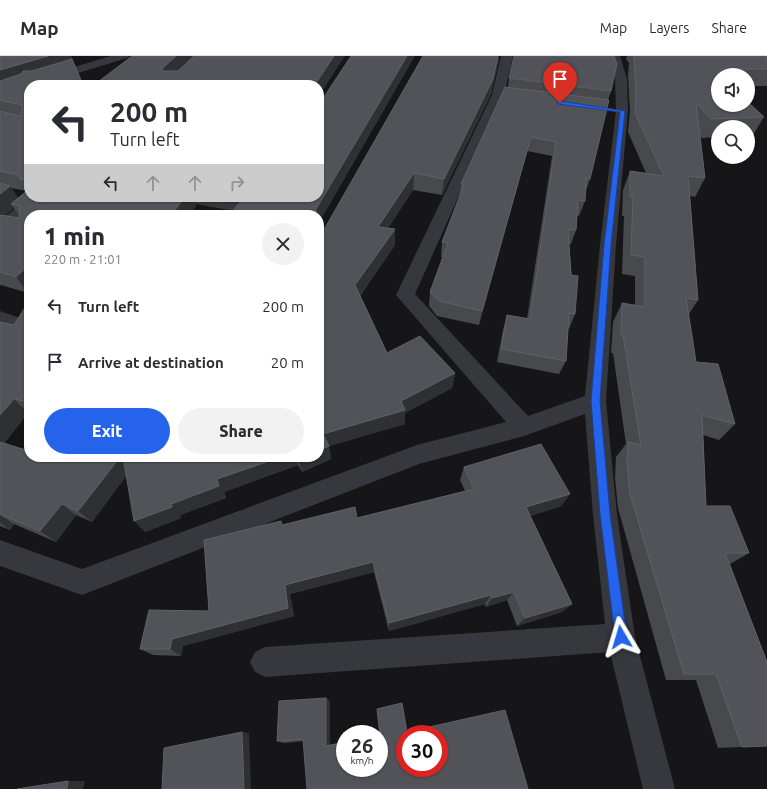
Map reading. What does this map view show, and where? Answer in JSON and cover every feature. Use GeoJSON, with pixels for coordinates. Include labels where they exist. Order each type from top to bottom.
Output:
{"type":"FeatureCollection","features":[{"type":"Feature","properties":{"kind":"street"},"geometry":{"type":"LineString","coordinates":[[44,80],[124,56]]}},
{"type":"Feature","properties":{"kind":"street"},"geometry":{"type":"LineString","coordinates":[[506,56],[506,96],[404,295],[524,427]]}},
{"type":"Feature","properties":{"kind":"street"},"geometry":{"type":"LineString","coordinates":[[614,56],[621,79],[615,110],[608,245],[595,401],[605,514],[621,637],[659,789]]}},
{"type":"Feature","properties":{"kind":"street"},"geometry":{"type":"LineString","coordinates":[[0,93],[24,86]]}},
{"type":"Feature","properties":{"kind":"street"},"geometry":{"type":"LineString","coordinates":[[4,226],[27,202]]}},
{"type":"Feature","properties":{"kind":"street"},"geometry":{"type":"LineString","coordinates":[[216,202],[247,207]]}},
{"type":"Feature","properties":{"kind":"street"},"geometry":{"type":"LineString","coordinates":[[4,226],[24,228]]}},
{"type":"Feature","properties":{"kind":"street"},"geometry":{"type":"LineString","coordinates":[[0,318],[24,326]]}},
{"type":"Feature","properties":{"kind":"street"},"geometry":{"type":"LineString","coordinates":[[0,553],[82,582],[416,455],[524,427],[595,401]]}},
{"type":"Feature","properties":{"kind":"street"},"geometry":{"type":"LineString","coordinates":[[265,662],[621,637]]}},
{"type":"Feature","properties":{"kind":"building"},"geometry":{"type":"Polygon","coordinates":[[[0,56],[48,56],[0,70],[0,56]]]}},
{"type":"Feature","properties":{"kind":"building"},"geometry":{"type":"Polygon","coordinates":[[[132,56],[176,56],[162,69],[163,71],[178,71],[194,56],[334,56],[318,80],[101,80],[132,56]]]}},
{"type":"Feature","properties":{"kind":"building"},"geometry":{"type":"Polygon","coordinates":[[[351,56],[407,56],[324,196],[324,97],[351,56]]]}},
{"type":"Feature","properties":{"kind":"building"},"geometry":{"type":"Polygon","coordinates":[[[423,56],[498,56],[493,79],[444,179],[414,173],[378,227],[395,229],[355,285],[387,353],[420,336],[455,373],[401,401],[405,410],[324,434],[325,228],[423,56]]]}},
{"type":"Feature","properties":{"kind":"building"},"geometry":{"type":"Polygon","coordinates":[[[514,56],[614,56],[617,64],[611,91],[509,78],[514,56]]]}},
{"type":"Feature","properties":{"kind":"building"},"geometry":{"type":"Polygon","coordinates":[[[634,56],[767,56],[767,69],[711,68],[711,112],[755,112],[755,109],[764,117],[711,119],[696,103],[705,178],[688,176],[698,300],[686,298],[696,362],[718,364],[735,424],[702,415],[706,506],[730,506],[749,553],[725,553],[767,662],[767,746],[742,747],[716,674],[684,674],[630,494],[627,464],[628,442],[641,445],[623,335],[621,335],[622,303],[645,307],[645,257],[631,255],[633,197],[630,197],[630,171],[664,176],[635,113],[636,93],[634,56]]]}},
{"type":"Feature","properties":{"kind":"building"},"geometry":{"type":"Polygon","coordinates":[[[72,59],[81,80],[24,80],[24,179],[20,179],[19,175],[0,171],[0,111],[20,116],[22,114],[22,105],[0,100],[0,81],[21,74],[23,71],[32,71],[72,59]]]}},
{"type":"Feature","properties":{"kind":"building"},"geometry":{"type":"Polygon","coordinates":[[[505,87],[609,100],[590,179],[586,179],[585,201],[578,200],[576,230],[568,229],[571,275],[578,276],[575,314],[569,313],[566,361],[501,349],[507,315],[530,319],[556,142],[531,137],[482,311],[439,301],[430,292],[448,243],[442,242],[464,185],[461,184],[505,87]]]}},
{"type":"Feature","properties":{"kind":"building"},"geometry":{"type":"Polygon","coordinates":[[[0,183],[10,186],[0,194],[0,183]]]}},
{"type":"Feature","properties":{"kind":"building"},"geometry":{"type":"Polygon","coordinates":[[[24,193],[24,202],[181,202],[175,210],[24,210],[24,270],[16,277],[0,272],[0,215],[19,218],[20,206],[11,204],[24,193]]]}},
{"type":"Feature","properties":{"kind":"building"},"geometry":{"type":"Polygon","coordinates":[[[240,202],[320,202],[316,210],[234,210],[240,202]]]}},
{"type":"Feature","properties":{"kind":"building"},"geometry":{"type":"Polygon","coordinates":[[[24,309],[24,401],[14,399],[0,415],[0,322],[14,325],[24,309]]]}},
{"type":"Feature","properties":{"kind":"building"},"geometry":{"type":"Polygon","coordinates":[[[324,436],[329,446],[324,448],[324,436]]]}},
{"type":"Feature","properties":{"kind":"building"},"geometry":{"type":"Polygon","coordinates":[[[0,442],[24,449],[24,462],[116,462],[78,511],[62,504],[40,531],[0,514],[0,442]]]}},
{"type":"Feature","properties":{"kind":"building"},"geometry":{"type":"Polygon","coordinates":[[[541,444],[570,494],[526,507],[572,604],[525,618],[514,592],[492,598],[491,595],[389,623],[373,562],[285,585],[288,608],[172,639],[170,649],[140,649],[149,610],[209,611],[204,540],[281,521],[282,525],[355,507],[357,518],[474,489],[464,467],[541,444]]]}},
{"type":"Feature","properties":{"kind":"building"},"geometry":{"type":"Polygon","coordinates":[[[124,462],[266,462],[217,479],[219,486],[171,504],[172,507],[134,521],[124,462]]]}},
{"type":"Feature","properties":{"kind":"building"},"geometry":{"type":"Polygon","coordinates":[[[326,698],[326,746],[336,744],[336,777],[388,777],[388,725],[379,725],[377,709],[402,703],[406,725],[396,725],[396,777],[448,777],[448,725],[438,725],[505,710],[528,789],[307,789],[303,739],[277,741],[279,701],[326,698]]]}},
{"type":"Feature","properties":{"kind":"building"},"geometry":{"type":"Polygon","coordinates":[[[242,732],[244,789],[162,789],[164,748],[242,732]]]}},
{"type":"Feature","properties":{"kind":"building"},"geometry":{"type":"Polygon","coordinates":[[[68,781],[67,789],[17,789],[68,781]]]}},
{"type":"Feature","properties":{"kind":"route"},"geometry":{"type":"LineString","coordinates":[[560,103],[622,111],[608,245],[595,401],[605,514],[621,637]]}}]}
